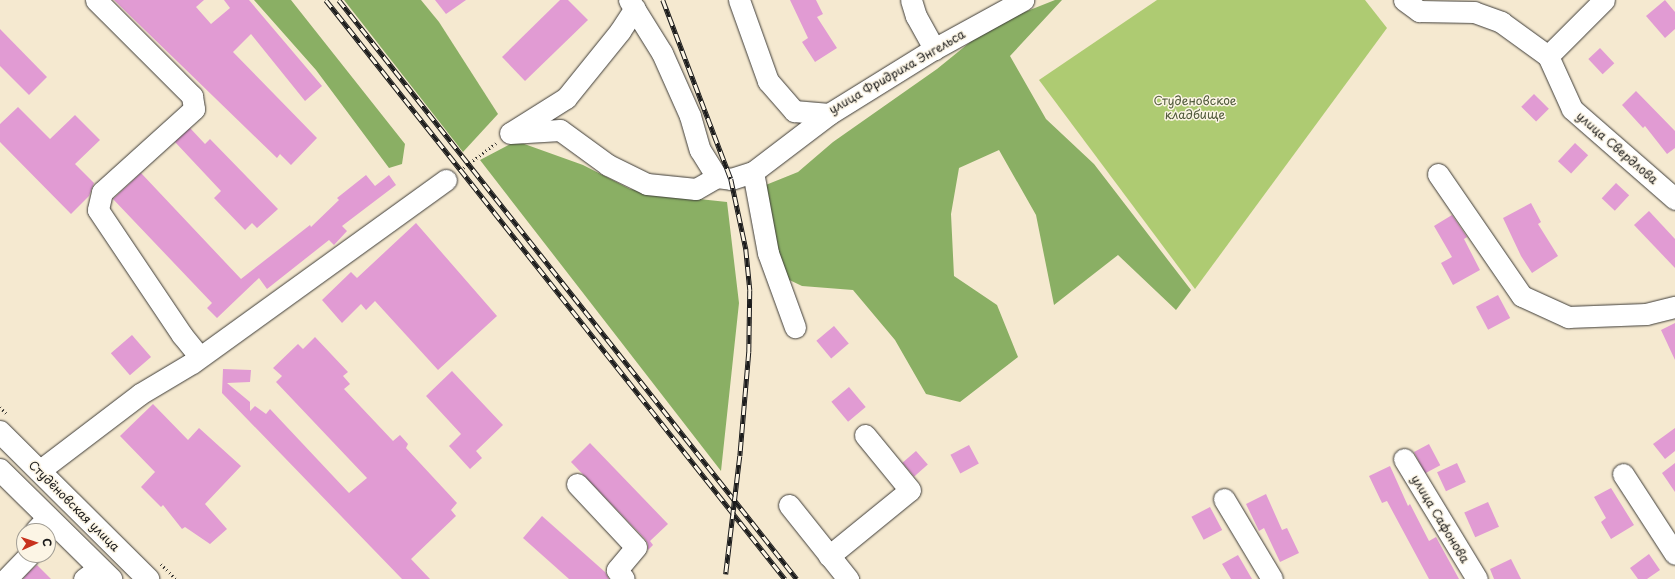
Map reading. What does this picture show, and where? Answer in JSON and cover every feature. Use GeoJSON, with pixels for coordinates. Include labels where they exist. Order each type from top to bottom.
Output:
{"type":"FeatureCollection","features":[{"type":"Feature","properties":{"kind":"main road","name":"Студёновская улица"},"geometry":{"type":"LineString","coordinates":[[0,432],[148,579]]}},
{"type":"Feature","properties":{"kind":"main road"},"geometry":{"type":"LineString","coordinates":[[0,470],[41,523]]}},
{"type":"Feature","properties":{"kind":"main road"},"geometry":{"type":"LineString","coordinates":[[56,537],[98,575]]}},
{"type":"Feature","properties":{"kind":"street"},"geometry":{"type":"LineString","coordinates":[[96,0],[192,96],[194,110],[102,192],[98,210],[182,335],[200,358]]}},
{"type":"Feature","properties":{"kind":"street","name":"улица Фридриха Энгельса"},"geometry":{"type":"LineString","coordinates":[[739,0],[768,81],[794,111],[829,114],[934,49],[1023,0]]}},
{"type":"Feature","properties":{"kind":"street"},"geometry":{"type":"LineString","coordinates":[[910,0],[916,16],[934,49]]}},
{"type":"Feature","properties":{"kind":"street"},"geometry":{"type":"LineString","coordinates":[[1404,0],[1419,11],[1474,12],[1501,22],[1548,56],[1604,0]]}},
{"type":"Feature","properties":{"kind":"street"},"geometry":{"type":"LineString","coordinates":[[510,133],[566,98],[620,31],[632,4]]}},
{"type":"Feature","properties":{"kind":"street"},"geometry":{"type":"LineString","coordinates":[[632,4],[662,53],[690,116],[700,150],[717,177]]}},
{"type":"Feature","properties":{"kind":"street","name":"улица Свердлова"},"geometry":{"type":"LineString","coordinates":[[1548,56],[1572,109],[1675,199]]}},
{"type":"Feature","properties":{"kind":"street"},"geometry":{"type":"LineString","coordinates":[[510,133],[560,130],[608,165],[647,184],[696,189],[717,177],[731,179],[753,172],[829,114]]}},
{"type":"Feature","properties":{"kind":"street"},"geometry":{"type":"LineString","coordinates":[[753,172],[768,253],[795,327]]}},
{"type":"Feature","properties":{"kind":"street"},"geometry":{"type":"LineString","coordinates":[[1438,174],[1522,296],[1568,317],[1646,314],[1675,307]]}},
{"type":"Feature","properties":{"kind":"street"},"geometry":{"type":"LineString","coordinates":[[39,471],[140,394],[200,358],[446,180]]}},
{"type":"Feature","properties":{"kind":"street"},"geometry":{"type":"LineString","coordinates":[[829,556],[910,490],[865,435]]}},
{"type":"Feature","properties":{"kind":"street","name":"улица Сафонова"},"geometry":{"type":"LineString","coordinates":[[1404,459],[1477,579]]}},
{"type":"Feature","properties":{"kind":"street"},"geometry":{"type":"LineString","coordinates":[[1623,474],[1675,554]]}},
{"type":"Feature","properties":{"kind":"street"},"geometry":{"type":"LineString","coordinates":[[577,484],[636,547],[617,570],[624,579]]}},
{"type":"Feature","properties":{"kind":"street"},"geometry":{"type":"LineString","coordinates":[[1224,499],[1272,579]]}},
{"type":"Feature","properties":{"kind":"street"},"geometry":{"type":"LineString","coordinates":[[789,505],[848,579]]}},
{"type":"Feature","properties":{"kind":"street"},"geometry":{"type":"LineString","coordinates":[[6,579],[21,563]]}},
{"type":"Feature","properties":{"kind":"path"},"geometry":{"type":"LineString","coordinates":[[446,180],[510,133]]}},
{"type":"Feature","properties":{"kind":"green space"},"geometry":{"type":"Polygon","coordinates":[[[254,0],[291,0],[405,144],[402,164],[389,168],[316,70],[254,0]]]}},
{"type":"Feature","properties":{"kind":"green space"},"geometry":{"type":"Polygon","coordinates":[[[344,0],[421,0],[439,22],[498,114],[463,152],[344,0]]]}},
{"type":"Feature","properties":{"kind":"green space"},"geometry":{"type":"Polygon","coordinates":[[[1055,0],[1062,0],[1010,56],[1046,119],[1094,164],[1191,290],[1176,310],[1118,255],[1054,305],[1036,215],[999,150],[959,168],[951,214],[954,276],[997,305],[1018,357],[960,402],[926,394],[895,340],[853,290],[802,286],[779,275],[751,191],[798,172],[833,142],[937,69],[990,26],[1055,0]]]}},
{"type":"Feature","properties":{"kind":"green space","name":"Студеновское кладбище"},"geometry":{"type":"Polygon","coordinates":[[[1157,0],[1365,0],[1387,28],[1195,289],[1039,80],[1157,0]]]}},
{"type":"Feature","properties":{"kind":"green space"},"geometry":{"type":"Polygon","coordinates":[[[516,141],[583,165],[630,189],[671,196],[727,202],[739,303],[721,471],[480,160],[516,141]]]}},
{"type":"Feature","properties":{"kind":"building"},"geometry":{"type":"Polygon","coordinates":[[[114,0],[204,0],[196,7],[211,24],[230,8],[224,0],[249,0],[322,86],[305,101],[251,34],[233,52],[317,138],[291,165],[280,154],[277,158],[114,0]]]}},
{"type":"Feature","properties":{"kind":"building"},"geometry":{"type":"Polygon","coordinates":[[[435,0],[466,0],[446,14],[435,0]]]}},
{"type":"Feature","properties":{"kind":"building"},"geometry":{"type":"Polygon","coordinates":[[[560,0],[568,0],[588,20],[525,81],[502,57],[560,0]]]}},
{"type":"Feature","properties":{"kind":"building"},"geometry":{"type":"Polygon","coordinates":[[[790,0],[816,0],[823,14],[817,17],[837,48],[815,62],[802,42],[808,38],[790,0]]]}},
{"type":"Feature","properties":{"kind":"building"},"geometry":{"type":"Polygon","coordinates":[[[1665,0],[1675,12],[1675,29],[1665,38],[1646,16],[1665,0]]]}},
{"type":"Feature","properties":{"kind":"building"},"geometry":{"type":"Polygon","coordinates":[[[0,29],[47,77],[29,95],[0,66],[0,29]]]}},
{"type":"Feature","properties":{"kind":"building"},"geometry":{"type":"Polygon","coordinates":[[[1600,48],[1614,63],[1603,74],[1588,59],[1600,48]]]}},
{"type":"Feature","properties":{"kind":"building"},"geometry":{"type":"Polygon","coordinates":[[[1636,91],[1675,131],[1675,148],[1667,154],[1645,126],[1643,128],[1622,105],[1636,91]]]}},
{"type":"Feature","properties":{"kind":"building"},"geometry":{"type":"Polygon","coordinates":[[[1534,94],[1549,109],[1536,122],[1521,107],[1534,94]]]}},
{"type":"Feature","properties":{"kind":"building"},"geometry":{"type":"Polygon","coordinates":[[[18,107],[50,139],[75,115],[100,140],[75,164],[94,183],[89,196],[71,214],[0,142],[0,124],[18,107]]]}},
{"type":"Feature","properties":{"kind":"building"},"geometry":{"type":"Polygon","coordinates":[[[190,128],[205,144],[210,139],[278,209],[257,228],[252,223],[245,230],[214,198],[221,191],[175,142],[190,128]]]}},
{"type":"Feature","properties":{"kind":"building"},"geometry":{"type":"Polygon","coordinates":[[[1575,143],[1588,155],[1571,174],[1558,161],[1575,143]]]}},
{"type":"Feature","properties":{"kind":"building"},"geometry":{"type":"Polygon","coordinates":[[[141,173],[241,279],[310,225],[311,227],[339,200],[337,198],[366,175],[375,186],[389,175],[396,185],[342,226],[347,231],[334,245],[329,240],[267,289],[259,278],[217,318],[207,308],[212,303],[113,199],[141,173]]]}},
{"type":"Feature","properties":{"kind":"building"},"geometry":{"type":"Polygon","coordinates":[[[1616,183],[1629,195],[1615,211],[1602,198],[1616,183]]]}},
{"type":"Feature","properties":{"kind":"building"},"geometry":{"type":"Polygon","coordinates":[[[1531,203],[1541,222],[1538,224],[1558,256],[1532,273],[1521,256],[1503,218],[1531,203]]]}},
{"type":"Feature","properties":{"kind":"building"},"geometry":{"type":"Polygon","coordinates":[[[1649,211],[1675,239],[1675,268],[1634,225],[1649,211]]]}},
{"type":"Feature","properties":{"kind":"building"},"geometry":{"type":"Polygon","coordinates":[[[1452,215],[1467,237],[1464,239],[1480,270],[1453,285],[1441,263],[1452,257],[1434,226],[1452,215]]]}},
{"type":"Feature","properties":{"kind":"building"},"geometry":{"type":"Polygon","coordinates":[[[416,223],[497,316],[438,370],[375,301],[366,310],[361,304],[342,323],[322,300],[351,272],[357,278],[416,223]]]}},
{"type":"Feature","properties":{"kind":"building"},"geometry":{"type":"Polygon","coordinates":[[[1498,295],[1510,318],[1488,330],[1476,307],[1498,295]]]}},
{"type":"Feature","properties":{"kind":"building"},"geometry":{"type":"Polygon","coordinates":[[[1675,323],[1675,360],[1661,330],[1675,323]]]}},
{"type":"Feature","properties":{"kind":"building"},"geometry":{"type":"Polygon","coordinates":[[[834,326],[849,344],[831,358],[816,341],[834,326]]]}},
{"type":"Feature","properties":{"kind":"building"},"geometry":{"type":"Polygon","coordinates":[[[132,335],[151,357],[130,375],[111,353],[132,335]]]}},
{"type":"Feature","properties":{"kind":"building"},"geometry":{"type":"Polygon","coordinates":[[[315,337],[348,372],[343,376],[350,384],[344,389],[393,441],[400,435],[408,444],[406,448],[457,503],[451,510],[456,516],[411,559],[430,579],[402,579],[222,393],[223,369],[251,370],[250,382],[227,383],[250,402],[250,411],[255,406],[266,414],[270,409],[349,493],[367,478],[276,382],[282,376],[273,368],[298,344],[303,349],[315,337]]]}},
{"type":"Feature","properties":{"kind":"building"},"geometry":{"type":"Polygon","coordinates":[[[452,371],[503,425],[476,451],[482,458],[470,469],[449,446],[461,434],[426,396],[452,371]]]}},
{"type":"Feature","properties":{"kind":"building"},"geometry":{"type":"Polygon","coordinates":[[[849,387],[866,407],[848,422],[831,402],[849,387]]]}},
{"type":"Feature","properties":{"kind":"building"},"geometry":{"type":"Polygon","coordinates":[[[153,404],[188,440],[199,428],[241,466],[205,504],[227,529],[210,544],[185,527],[182,529],[163,505],[161,507],[141,487],[155,472],[120,436],[153,404]]]}},
{"type":"Feature","properties":{"kind":"building"},"geometry":{"type":"Polygon","coordinates":[[[1675,428],[1675,451],[1665,459],[1653,444],[1675,428]]]}},
{"type":"Feature","properties":{"kind":"building"},"geometry":{"type":"Polygon","coordinates":[[[590,443],[668,524],[650,541],[653,545],[648,550],[648,544],[645,539],[571,462],[590,443]]]}},
{"type":"Feature","properties":{"kind":"building"},"geometry":{"type":"Polygon","coordinates":[[[1429,444],[1440,465],[1425,473],[1414,452],[1429,444]]]}},
{"type":"Feature","properties":{"kind":"building"},"geometry":{"type":"Polygon","coordinates":[[[969,445],[979,464],[960,473],[950,455],[969,445]]]}},
{"type":"Feature","properties":{"kind":"building"},"geometry":{"type":"Polygon","coordinates":[[[916,451],[928,465],[914,476],[902,463],[916,451]]]}},
{"type":"Feature","properties":{"kind":"building"},"geometry":{"type":"Polygon","coordinates":[[[1457,463],[1466,482],[1446,491],[1437,472],[1457,463]]]}},
{"type":"Feature","properties":{"kind":"building"},"geometry":{"type":"Polygon","coordinates":[[[1675,463],[1675,492],[1662,473],[1675,463]]]}},
{"type":"Feature","properties":{"kind":"building"},"geometry":{"type":"Polygon","coordinates":[[[1390,466],[1408,506],[1410,504],[1429,541],[1436,537],[1459,579],[1429,579],[1387,501],[1382,503],[1369,476],[1390,466]]]}},
{"type":"Feature","properties":{"kind":"building"},"geometry":{"type":"Polygon","coordinates":[[[1611,488],[1634,525],[1611,539],[1601,522],[1606,518],[1594,497],[1611,488]]]}},
{"type":"Feature","properties":{"kind":"building"},"geometry":{"type":"Polygon","coordinates":[[[1266,494],[1282,530],[1287,528],[1299,553],[1280,562],[1264,528],[1259,531],[1246,504],[1266,494]]]}},
{"type":"Feature","properties":{"kind":"building"},"geometry":{"type":"Polygon","coordinates":[[[1488,502],[1499,527],[1475,537],[1464,513],[1488,502]]]}},
{"type":"Feature","properties":{"kind":"building"},"geometry":{"type":"Polygon","coordinates":[[[1210,507],[1222,530],[1204,540],[1191,517],[1210,507]]]}},
{"type":"Feature","properties":{"kind":"building"},"geometry":{"type":"Polygon","coordinates":[[[542,516],[605,572],[609,579],[569,579],[523,538],[542,516]]]}},
{"type":"Feature","properties":{"kind":"building"},"geometry":{"type":"Polygon","coordinates":[[[1649,554],[1660,570],[1647,579],[1638,579],[1630,568],[1649,554]]]}},
{"type":"Feature","properties":{"kind":"building"},"geometry":{"type":"Polygon","coordinates":[[[1238,555],[1252,579],[1231,579],[1222,564],[1238,555]]]}},
{"type":"Feature","properties":{"kind":"building"},"geometry":{"type":"Polygon","coordinates":[[[1511,559],[1521,579],[1494,579],[1490,569],[1511,559]]]}},
{"type":"Feature","properties":{"kind":"building"},"geometry":{"type":"Polygon","coordinates":[[[37,565],[51,579],[23,579],[28,573],[37,565]]]}},
{"type":"Feature","properties":{"kind":"railway"},"geometry":{"type":"LineString","coordinates":[[326,0],[785,579]]}},
{"type":"Feature","properties":{"kind":"railway"},"geometry":{"type":"LineString","coordinates":[[339,0],[797,579]]}},
{"type":"Feature","properties":{"kind":"railway"},"geometry":{"type":"LineString","coordinates":[[663,0],[731,179],[746,249],[750,290],[749,352],[740,456],[726,574]]}}]}
